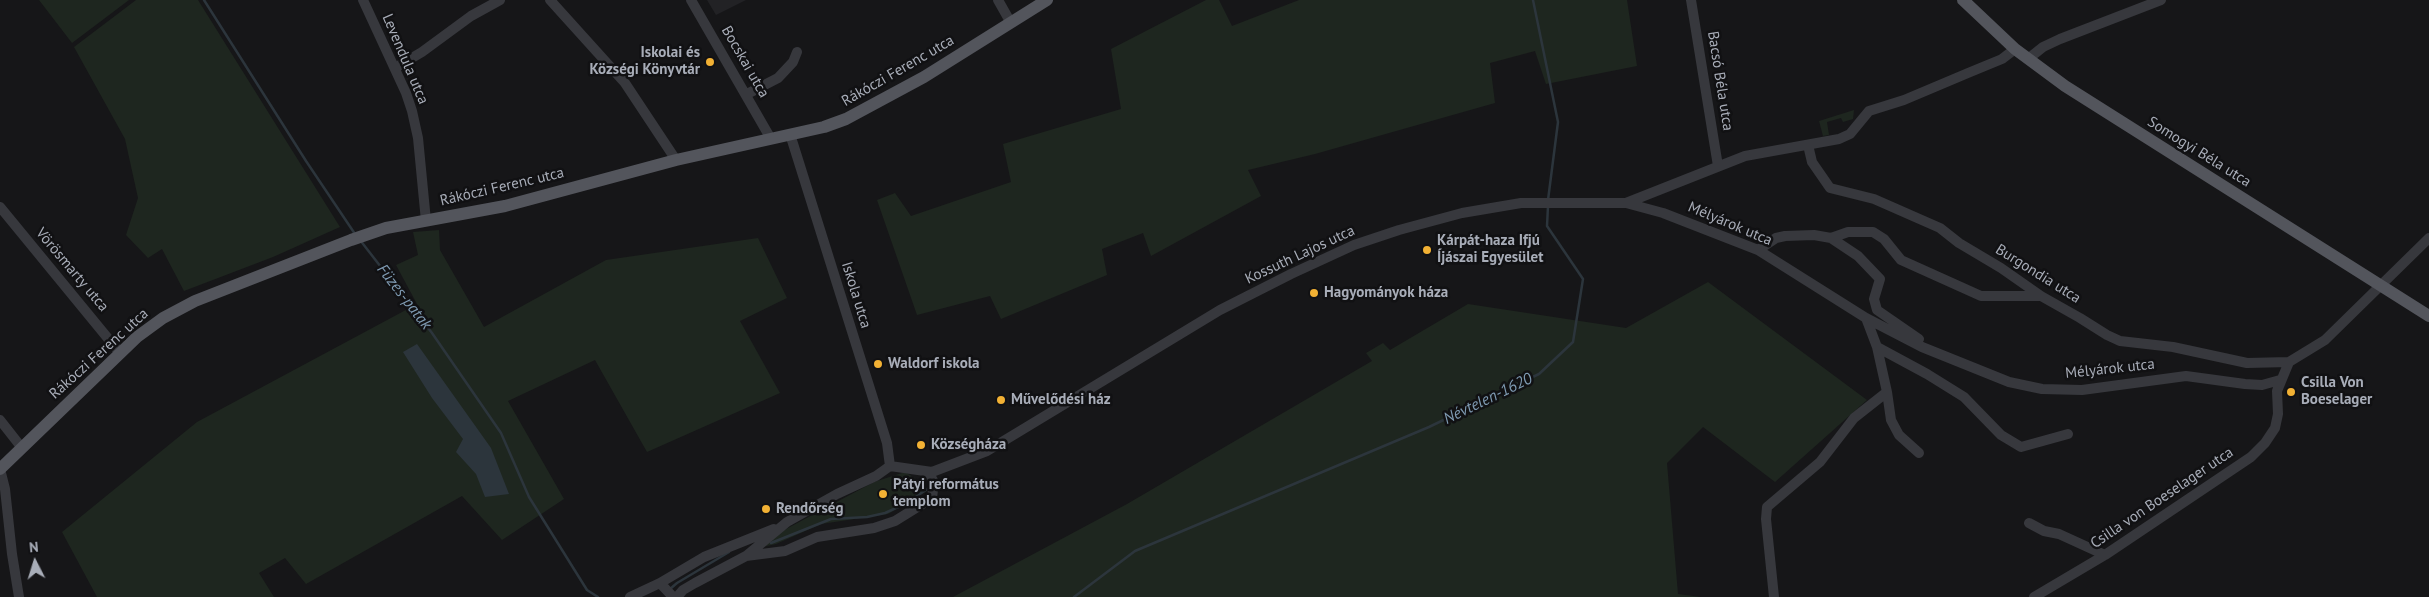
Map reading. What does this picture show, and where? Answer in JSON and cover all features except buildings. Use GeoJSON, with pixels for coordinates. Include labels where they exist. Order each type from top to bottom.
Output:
{"type":"FeatureCollection","features":[{"type":"Feature","properties":{"kind":"main road","name":"Rákóczi Ferenc utca"},"geometry":{"type":"LineString","coordinates":[[0,469],[120,353],[154,324],[179,309],[351,240],[386,228],[505,206],[676,160],[831,124],[870,108],[1047,0]]}},
{"type":"Feature","properties":{"kind":"main road","name":"Somogyi Béla utca"},"geometry":{"type":"LineString","coordinates":[[1963,0],[2015,49],[2103,111],[2429,316]]}},
{"type":"Feature","properties":{"kind":"street","name":"Levendula utca"},"geometry":{"type":"LineString","coordinates":[[362,0],[395,68],[412,111],[418,138],[426,221]]}},
{"type":"Feature","properties":{"kind":"street"},"geometry":{"type":"LineString","coordinates":[[395,68],[422,52],[471,16],[500,0]]}},
{"type":"Feature","properties":{"kind":"street"},"geometry":{"type":"LineString","coordinates":[[550,0],[625,83],[676,160]]}},
{"type":"Feature","properties":{"kind":"street","name":"Bocskai utca"},"geometry":{"type":"LineString","coordinates":[[692,0],[771,139]]}},
{"type":"Feature","properties":{"kind":"street"},"geometry":{"type":"LineString","coordinates":[[998,0],[1011,23]]}},
{"type":"Feature","properties":{"kind":"street","name":"Bacsó Béla utca"},"geometry":{"type":"LineString","coordinates":[[1690,0],[1718,166]]}},
{"type":"Feature","properties":{"kind":"street"},"geometry":{"type":"LineString","coordinates":[[2028,59],[2053,42],[2161,0]]}},
{"type":"Feature","properties":{"kind":"street"},"geometry":{"type":"LineString","coordinates":[[1718,166],[1745,156],[1839,139],[1850,134],[1868,111],[1904,100],[2002,59],[2015,49]]}},
{"type":"Feature","properties":{"kind":"street"},"geometry":{"type":"LineString","coordinates":[[747,94],[778,78],[793,62],[797,52]]}},
{"type":"Feature","properties":{"kind":"street","name":"Iskola utca"},"geometry":{"type":"LineString","coordinates":[[790,134],[887,443],[890,466]]}},
{"type":"Feature","properties":{"kind":"street","name":"Burgondia utca"},"geometry":{"type":"LineString","coordinates":[[1808,145],[1812,162],[1830,188],[1874,199],[1940,228],[2041,296],[2120,341],[2173,347],[2247,362],[2269,364],[2289,362]]}},
{"type":"Feature","properties":{"kind":"street","name":"Kossuth Lajos utca"},"geometry":{"type":"LineString","coordinates":[[890,466],[928,472],[957,464],[987,451],[1220,310],[1354,245],[1399,230],[1462,213],[1521,203],[1626,203],[1718,166]]}},
{"type":"Feature","properties":{"kind":"street","name":"Mélyárok utca"},"geometry":{"type":"LineString","coordinates":[[1626,203],[1663,213],[1758,250],[1866,318],[1922,347],[2009,382],[2042,390],[2082,390],[2186,376],[2245,384],[2262,384],[2280,380]]}},
{"type":"Feature","properties":{"kind":"street","name":"Vörösmarty utca"},"geometry":{"type":"LineString","coordinates":[[0,207],[120,353]]}},
{"type":"Feature","properties":{"kind":"street"},"geometry":{"type":"LineString","coordinates":[[1758,250],[1776,238],[1785,236],[1831,238],[1848,232],[1873,232],[1884,239],[1901,260],[1980,296],[2041,296]]}},
{"type":"Feature","properties":{"kind":"street"},"geometry":{"type":"LineString","coordinates":[[1831,238],[1858,256],[1880,279],[1874,299],[1877,310],[1913,335],[1955,359]]}},
{"type":"Feature","properties":{"kind":"street"},"geometry":{"type":"LineString","coordinates":[[2269,364],[2276,378],[2280,380],[2289,362],[2325,340],[2429,238]]}},
{"type":"Feature","properties":{"kind":"street"},"geometry":{"type":"LineString","coordinates":[[1866,318],[1877,347],[1887,392],[1890,420],[1899,434],[1919,452]]}},
{"type":"Feature","properties":{"kind":"street"},"geometry":{"type":"LineString","coordinates":[[1877,347],[1927,374],[1964,397],[2001,435],[2021,447],[2068,434]]}},
{"type":"Feature","properties":{"kind":"street","name":"Csilla von Boeselager utca"},"geometry":{"type":"LineString","coordinates":[[2034,597],[2105,555],[2251,456],[2265,443],[2275,428],[2279,401],[2277,391],[2280,380]]}},
{"type":"Feature","properties":{"kind":"street"},"geometry":{"type":"LineString","coordinates":[[1774,597],[1767,507],[1820,462],[1854,418],[1887,392]]}},
{"type":"Feature","properties":{"kind":"street"},"geometry":{"type":"LineString","coordinates":[[0,420],[22,448]]}},
{"type":"Feature","properties":{"kind":"street"},"geometry":{"type":"LineString","coordinates":[[677,597],[689,587],[746,556],[780,527],[837,494],[876,476],[890,466]]}},
{"type":"Feature","properties":{"kind":"street"},"geometry":{"type":"LineString","coordinates":[[0,469],[5,489],[19,597]]}},
{"type":"Feature","properties":{"kind":"street"},"geometry":{"type":"LineString","coordinates":[[746,556],[784,551],[817,537],[874,528],[895,521],[932,498],[934,485],[928,472]]}},
{"type":"Feature","properties":{"kind":"street"},"geometry":{"type":"LineString","coordinates":[[2029,523],[2044,531],[2059,534],[2105,555]]}},
{"type":"Feature","properties":{"kind":"street"},"geometry":{"type":"LineString","coordinates":[[630,597],[660,583],[704,557],[753,535],[780,527]]}},
{"type":"Feature","properties":{"kind":"street"},"geometry":{"type":"LineString","coordinates":[[660,583],[673,597]]}},
{"type":"Feature","properties":{"kind":"shaded area"},"geometry":{"type":"Polygon","coordinates":[[[39,0],[129,0],[72,43],[39,0]]]}},
{"type":"Feature","properties":{"kind":"shaded area"},"geometry":{"type":"Polygon","coordinates":[[[136,0],[198,0],[340,227],[273,257],[184,291],[162,249],[148,258],[126,235],[138,198],[125,139],[74,47],[136,0]]]}},
{"type":"Feature","properties":{"kind":"shaded area"},"geometry":{"type":"Polygon","coordinates":[[[707,0],[746,0],[716,15],[707,0]]]}},
{"type":"Feature","properties":{"kind":"shaded area"},"geometry":{"type":"Polygon","coordinates":[[[1206,0],[1219,0],[1232,26],[1299,0],[1627,0],[1637,66],[1546,84],[1535,51],[1490,63],[1495,103],[1315,154],[1248,170],[1261,196],[1151,256],[1143,233],[1102,249],[1107,275],[1001,319],[990,296],[917,315],[877,200],[895,193],[911,216],[1011,182],[1003,144],[1121,109],[1111,49],[1206,0]]]}},
{"type":"Feature","properties":{"kind":"shaded area"},"geometry":{"type":"Polygon","coordinates":[[[1854,110],[1853,119],[1843,122],[1841,118],[1827,122],[1829,135],[1823,136],[1819,121],[1854,110]]]}},
{"type":"Feature","properties":{"kind":"shaded area"},"geometry":{"type":"Polygon","coordinates":[[[439,230],[440,250],[484,327],[606,260],[758,238],[787,298],[740,321],[780,393],[647,452],[595,360],[508,401],[564,499],[502,540],[462,496],[306,584],[285,558],[259,573],[274,597],[97,597],[62,532],[197,422],[417,304],[396,265],[418,255],[413,232],[439,230]]]}},
{"type":"Feature","properties":{"kind":"shaded area"},"geometry":{"type":"Polygon","coordinates":[[[1708,282],[1867,400],[1775,482],[1703,427],[1667,463],[1678,594],[1701,597],[953,597],[1127,504],[1372,361],[1366,353],[1383,343],[1390,350],[1468,304],[1626,328],[1708,282]]]}},
{"type":"Feature","properties":{"kind":"shaded area"},"geometry":{"type":"Polygon","coordinates":[[[417,344],[491,448],[509,494],[485,497],[476,474],[456,452],[463,439],[432,398],[403,352],[417,344]]]}},
{"type":"Feature","properties":{"kind":"shaded area"},"geometry":{"type":"Polygon","coordinates":[[[905,472],[918,480],[927,491],[888,514],[821,524],[776,544],[762,547],[760,543],[874,482],[905,472]]]}},
{"type":"Feature","properties":{"kind":"waterway","name":"Füzes-patak"},"geometry":{"type":"LineString","coordinates":[[204,0],[306,161],[355,234]]}},
{"type":"Feature","properties":{"kind":"waterway","name":"Névtelen-1620"},"geometry":{"type":"LineString","coordinates":[[1533,0],[1558,122],[1548,200]]}},
{"type":"Feature","properties":{"kind":"waterway","name":"Névtelen-1620"},"geometry":{"type":"LineString","coordinates":[[1074,597],[1135,551],[1429,427],[1539,374],[1573,342],[1583,279],[1547,226],[1548,206]]}},
{"type":"Feature","properties":{"kind":"waterway","name":"Füzes-patak"},"geometry":{"type":"LineString","coordinates":[[360,240],[432,333],[501,433],[529,497],[587,590],[598,597]]}},
{"type":"Feature","properties":{"kind":"waterway"},"geometry":{"type":"LineString","coordinates":[[771,543],[831,519],[867,517],[885,513],[907,503],[930,487]]}},
{"type":"Feature","properties":{"kind":"waterway"},"geometry":{"type":"LineString","coordinates":[[670,589],[729,552]]}},
{"type":"Feature","properties":{"kind":"place","name":"Iskolai és Községi Könyvtár"},"geometry":{"type":"Point","coordinates":[710,62]}},
{"type":"Feature","properties":{"kind":"place","name":"Kárpát-haza Ifjú Íjászai Egyesület"},"geometry":{"type":"Point","coordinates":[1427,250]}},
{"type":"Feature","properties":{"kind":"place","name":"Hagyományok háza"},"geometry":{"type":"Point","coordinates":[1314,293]}},
{"type":"Feature","properties":{"kind":"place","name":"Waldorf iskola"},"geometry":{"type":"Point","coordinates":[878,364]}},
{"type":"Feature","properties":{"kind":"place","name":"Csilla Von Boeselager"},"geometry":{"type":"Point","coordinates":[2291,392]}},
{"type":"Feature","properties":{"kind":"place","name":"Művelődési ház"},"geometry":{"type":"Point","coordinates":[1001,400]}},
{"type":"Feature","properties":{"kind":"place","name":"Községháza"},"geometry":{"type":"Point","coordinates":[921,445]}},
{"type":"Feature","properties":{"kind":"place","name":"Pátyi református templom"},"geometry":{"type":"Point","coordinates":[883,494]}},
{"type":"Feature","properties":{"kind":"place","name":"Rendőrség"},"geometry":{"type":"Point","coordinates":[766,509]}}]}
